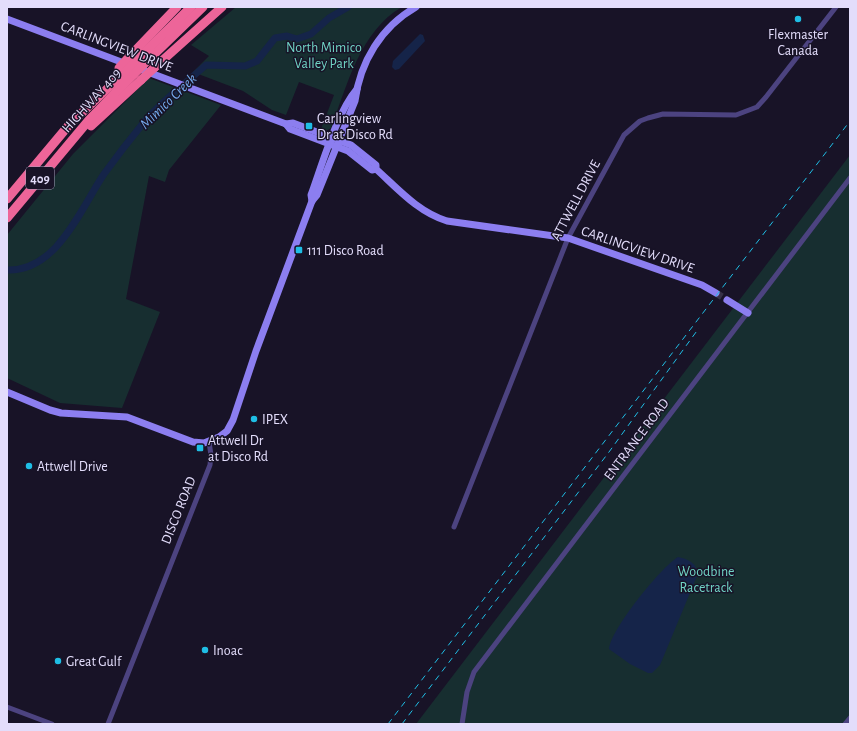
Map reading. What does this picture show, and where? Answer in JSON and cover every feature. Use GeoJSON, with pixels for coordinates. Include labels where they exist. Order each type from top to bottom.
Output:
{"type":"FeatureCollection","features":[{"type":"Feature","properties":{"kind":"highway","name":"HIGHWAY 409"},"geometry":{"type":"LineString","coordinates":[[7,218],[130,73],[136,61],[191,7]]}},
{"type":"Feature","properties":{"kind":"highway","name":"HIGHWAY 409"},"geometry":{"type":"LineString","coordinates":[[136,61],[203,7]]}},
{"type":"Feature","properties":{"kind":"highway"},"geometry":{"type":"LineString","coordinates":[[130,73],[154,68],[222,7]]}},
{"type":"Feature","properties":{"kind":"highway"},"geometry":{"type":"LineString","coordinates":[[130,73],[136,61],[176,8]]}},
{"type":"Feature","properties":{"kind":"highway","name":"HIGHWAY 409"},"geometry":{"type":"LineString","coordinates":[[7,199],[69,125],[130,73]]}},
{"type":"Feature","properties":{"kind":"main road"},"geometry":{"type":"LineString","coordinates":[[7,393],[50,410],[74,414],[106,414],[127,417],[193,442],[209,442],[223,435],[233,420],[256,350],[312,201],[311,195],[334,143],[355,101],[357,89],[370,54],[375,44],[399,18],[416,7]]}},
{"type":"Feature","properties":{"kind":"main road","name":"CARLINGVIEW DRIVE"},"geometry":{"type":"LineString","coordinates":[[7,18],[286,124],[290,129],[334,143],[354,154],[372,170],[376,169],[416,205],[436,218],[447,221],[568,238],[702,285],[716,293]]}},
{"type":"Feature","properties":{"kind":"main road"},"geometry":{"type":"LineString","coordinates":[[728,300],[748,313]]}},
{"type":"Feature","properties":{"kind":"street","name":"ATTWELL DRIVE"},"geometry":{"type":"LineString","coordinates":[[454,527],[568,238],[624,135],[640,121],[663,114],[736,115],[756,107],[766,97],[836,7]]}},
{"type":"Feature","properties":{"kind":"street","name":"ENTRANCE ROAD"},"geometry":{"type":"LineString","coordinates":[[462,724],[467,692],[474,672],[850,178]]}},
{"type":"Feature","properties":{"kind":"street","name":"DISCO ROAD"},"geometry":{"type":"LineString","coordinates":[[108,724],[210,465],[211,455],[209,442]]}},
{"type":"Feature","properties":{"kind":"street"},"geometry":{"type":"LineString","coordinates":[[7,707],[52,724]]}},
{"type":"Feature","properties":{"kind":"street"},"geometry":{"type":"LineString","coordinates":[[845,724],[850,718]]}},
{"type":"Feature","properties":{"kind":"green space","name":"North Mimico Valley Park"},"geometry":{"type":"Polygon","coordinates":[[[236,7],[402,7],[388,17],[375,30],[365,45],[349,78],[331,128],[326,131],[321,129],[334,95],[299,82],[286,115],[272,110],[243,91],[193,72],[209,56],[191,45],[236,7]]]}},
{"type":"Feature","properties":{"kind":"green space"},"geometry":{"type":"Polygon","coordinates":[[[149,78],[221,105],[169,170],[165,182],[149,176],[126,299],[160,312],[122,408],[60,403],[7,378],[7,235],[73,154],[149,78]]]}},
{"type":"Feature","properties":{"kind":"green space","name":"Woodbine Racetrack"},"geometry":{"type":"Polygon","coordinates":[[[850,155],[850,724],[416,724],[850,155]]]}},
{"type":"Feature","properties":{"kind":"water"},"geometry":{"type":"Polygon","coordinates":[[[420,34],[423,35],[425,41],[399,69],[395,70],[392,67],[393,61],[420,34]]]}},
{"type":"Feature","properties":{"kind":"water"},"geometry":{"type":"Polygon","coordinates":[[[678,557],[686,559],[695,566],[697,576],[660,665],[652,673],[648,673],[630,664],[609,649],[618,628],[627,614],[649,585],[670,563],[678,557]]]}},
{"type":"Feature","properties":{"kind":"waterway","name":"Mimico Creek"},"geometry":{"type":"LineString","coordinates":[[7,270],[25,268],[40,261],[54,249],[66,236],[104,174],[145,121],[166,100],[206,65],[245,66],[257,61],[275,38],[287,36],[297,39],[311,34],[329,18],[348,7]]}},
{"type":"Feature","properties":{"kind":"tunnel"},"geometry":{"type":"LineString","coordinates":[[716,293],[727,300]]}},
{"type":"Feature","properties":{"kind":"railway"},"geometry":{"type":"LineString","coordinates":[[388,724],[850,121]]}},
{"type":"Feature","properties":{"kind":"railway"},"geometry":{"type":"LineString","coordinates":[[402,724],[609,452],[699,328]]}},
{"type":"Feature","properties":{"kind":"place","name":"Flexmaster Canada"},"geometry":{"type":"Point","coordinates":[798,19]}},
{"type":"Feature","properties":{"kind":"place","name":"Carlingview Dr at Disco Rd"},"geometry":{"type":"Point","coordinates":[309,126]}},
{"type":"Feature","properties":{"kind":"place","name":"111 Disco Road"},"geometry":{"type":"Point","coordinates":[299,250]}},
{"type":"Feature","properties":{"kind":"place","name":"IPEX"},"geometry":{"type":"Point","coordinates":[254,419]}},
{"type":"Feature","properties":{"kind":"place","name":"Attwell Dr at Disco Rd"},"geometry":{"type":"Point","coordinates":[200,448]}},
{"type":"Feature","properties":{"kind":"place","name":"Attwell Drive"},"geometry":{"type":"Point","coordinates":[29,466]}},
{"type":"Feature","properties":{"kind":"place","name":"Inoac"},"geometry":{"type":"Point","coordinates":[205,650]}},
{"type":"Feature","properties":{"kind":"place","name":"Great Gulf"},"geometry":{"type":"Point","coordinates":[58,661]}}]}
